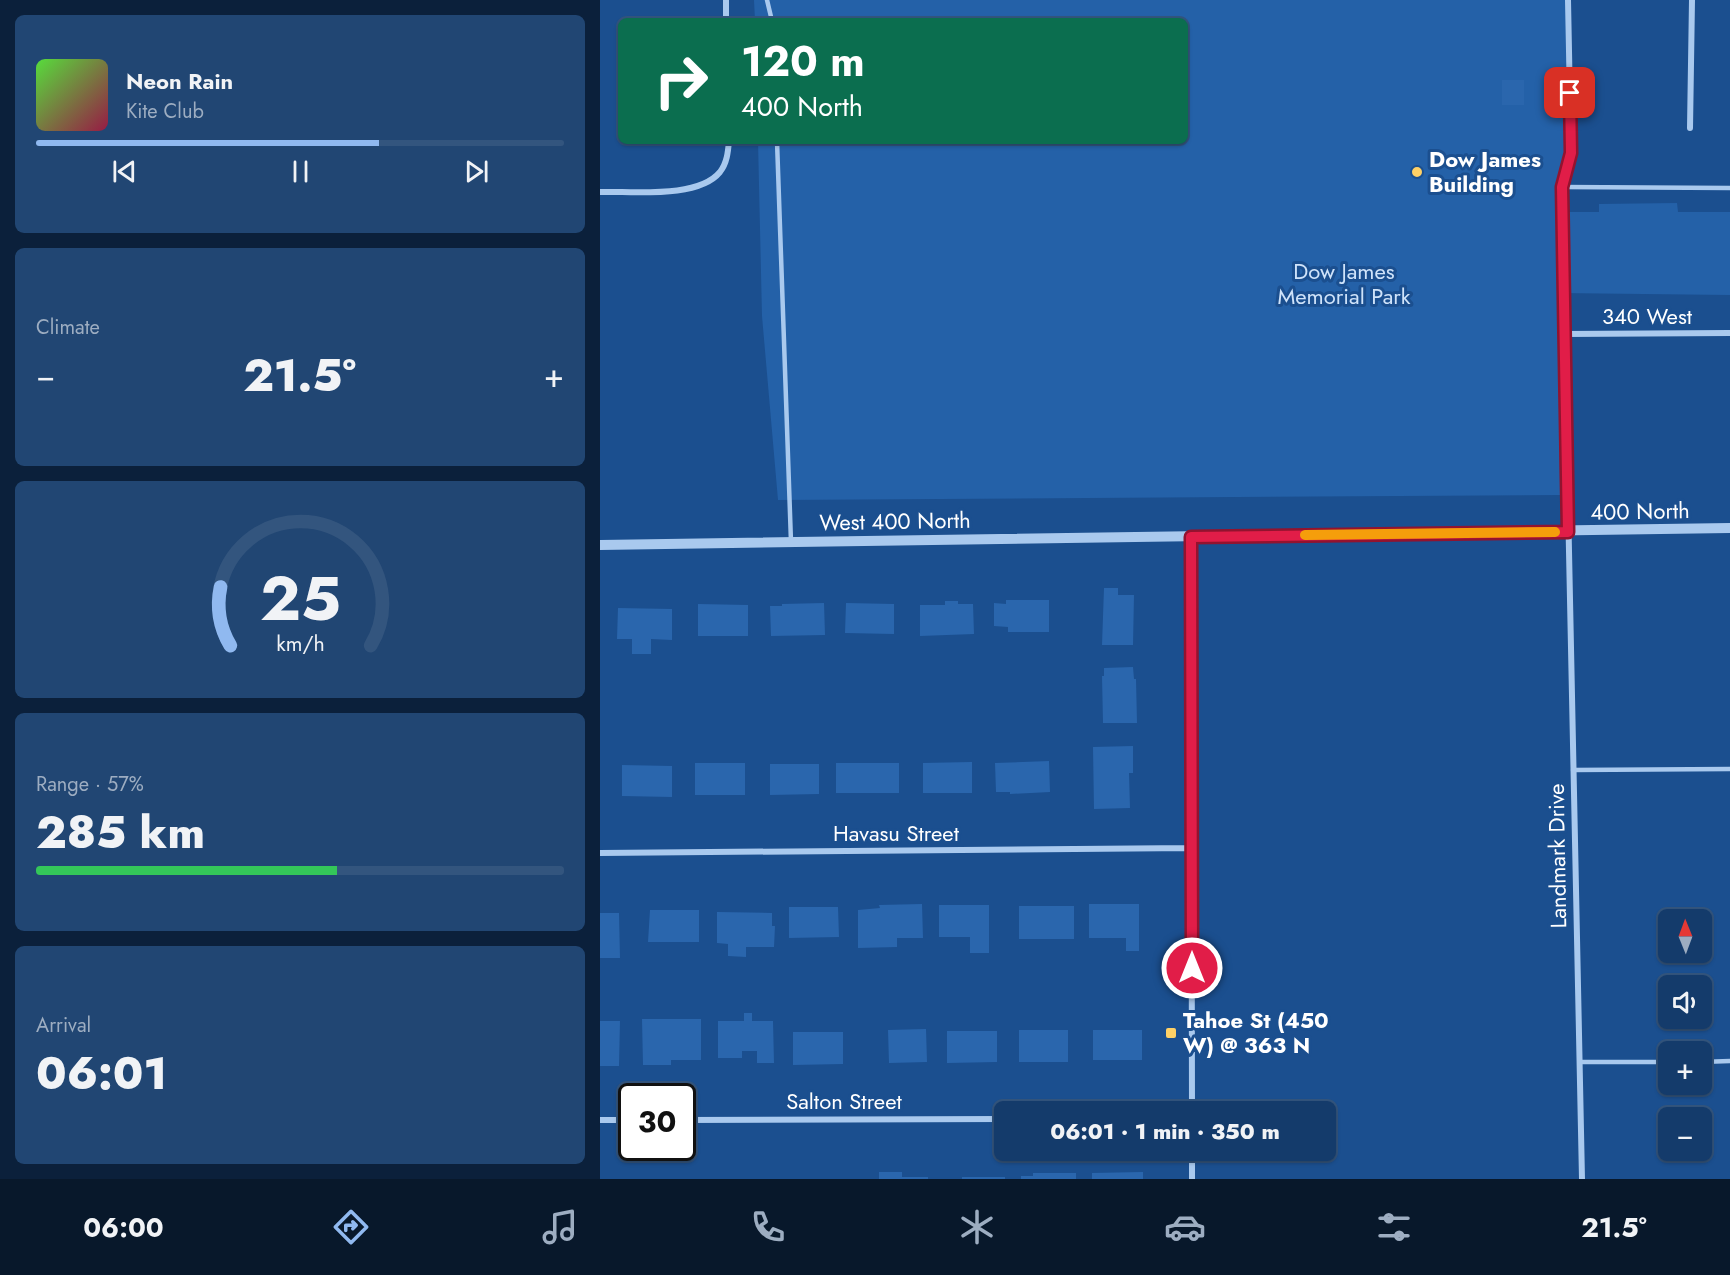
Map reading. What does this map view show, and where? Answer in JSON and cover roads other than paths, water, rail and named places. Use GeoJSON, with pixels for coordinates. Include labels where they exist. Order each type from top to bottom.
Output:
{"type":"FeatureCollection","features":[{"type":"Feature","properties":{"kind":"street"},"geometry":{"type":"LineString","coordinates":[[726,0],[726,18]]}},
{"type":"Feature","properties":{"kind":"street","name":"Landmark Drive"},"geometry":{"type":"LineString","coordinates":[[1568,0],[1571,153],[1562,187],[1582,1179]]}},
{"type":"Feature","properties":{"kind":"street"},"geometry":{"type":"LineString","coordinates":[[1690,128],[1692,0]]}},
{"type":"Feature","properties":{"kind":"street"},"geometry":{"type":"LineString","coordinates":[[600,192],[681,190],[705,184],[720,172],[727,158],[729,144]]}},
{"type":"Feature","properties":{"kind":"street","name":"340 West"},"geometry":{"type":"LineString","coordinates":[[1565,334],[1730,333]]}},
{"type":"Feature","properties":{"kind":"street","name":"400 North"},"geometry":{"type":"LineString","coordinates":[[1191,537],[1730,528]]}},
{"type":"Feature","properties":{"kind":"street"},"geometry":{"type":"LineString","coordinates":[[1191,537],[1192,1101]]}},
{"type":"Feature","properties":{"kind":"street","name":"West 400 North"},"geometry":{"type":"LineString","coordinates":[[600,545],[1191,537]]}},
{"type":"Feature","properties":{"kind":"street","name":"Havasu Street"},"geometry":{"type":"LineString","coordinates":[[600,853],[1191,848]]}},
{"type":"Feature","properties":{"kind":"street","name":"Salton Street"},"geometry":{"type":"LineString","coordinates":[[696,1120],[994,1119]]}},
{"type":"Feature","properties":{"kind":"street"},"geometry":{"type":"LineString","coordinates":[[600,1120],[618,1120]]}},
{"type":"Feature","properties":{"kind":"street"},"geometry":{"type":"LineString","coordinates":[[1192,1161],[1192,1179]]}},
{"type":"Feature","properties":{"kind":"lane"},"geometry":{"type":"LineString","coordinates":[[767,0],[771,18]]}},
{"type":"Feature","properties":{"kind":"lane"},"geometry":{"type":"LineString","coordinates":[[777,144],[791,542]]}},
{"type":"Feature","properties":{"kind":"lane"},"geometry":{"type":"LineString","coordinates":[[1562,187],[1730,188]]}},
{"type":"Feature","properties":{"kind":"lane"},"geometry":{"type":"LineString","coordinates":[[1573,770],[1730,769]]}},
{"type":"Feature","properties":{"kind":"lane"},"geometry":{"type":"LineString","coordinates":[[1712,1062],[1730,1061]]}},
{"type":"Feature","properties":{"kind":"lane"},"geometry":{"type":"LineString","coordinates":[[1580,1062],[1658,1062]]}},
{"type":"Feature","properties":{"kind":"place","name":"Dow James Building"},"geometry":{"type":"Point","coordinates":[1417,172]}},
{"type":"Feature","properties":{"kind":"place","name":"Tahoe St (450 W) @ 363 N"},"geometry":{"type":"Point","coordinates":[1171,1033]}},
{"type":"Feature","properties":{"kind":"park label","name":"Dow James Memorial Park"},"geometry":{"type":"Point","coordinates":[1344,284]}}]}
